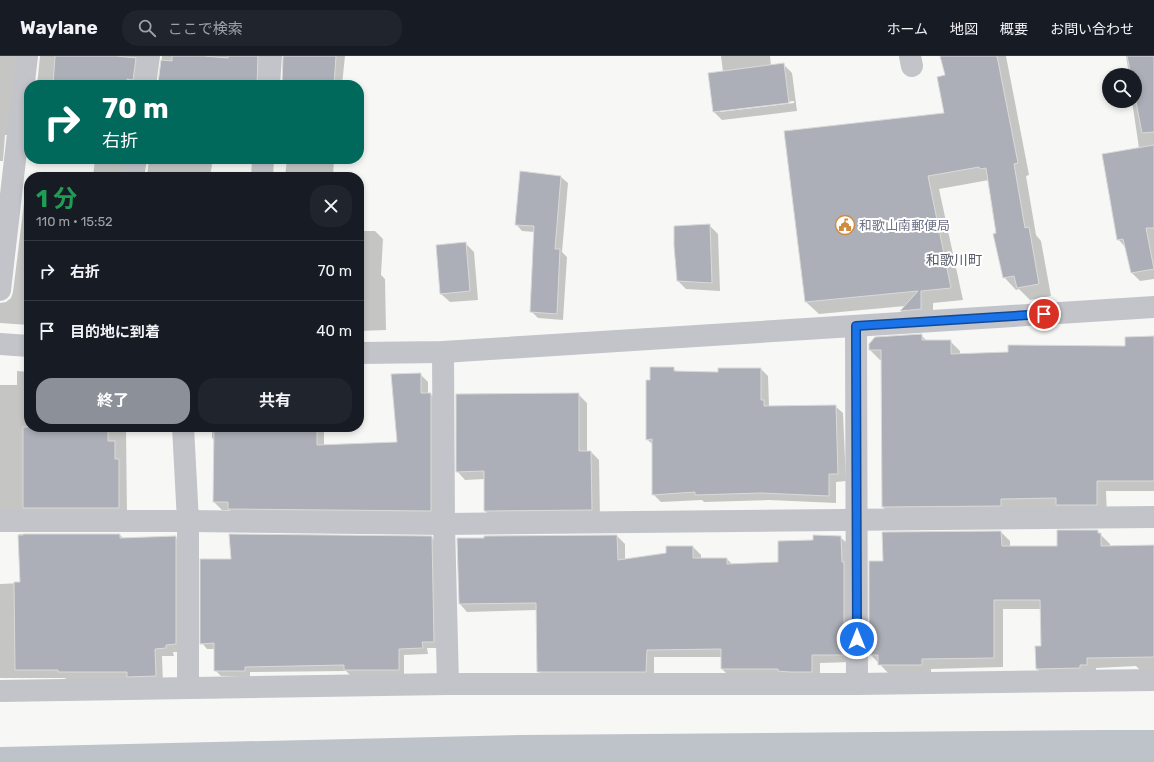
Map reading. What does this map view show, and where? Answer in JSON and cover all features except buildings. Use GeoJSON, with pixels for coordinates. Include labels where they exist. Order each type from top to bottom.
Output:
{"type":"FeatureCollection","features":[{"type":"Feature","properties":{"kind":"street"},"geometry":{"type":"LineString","coordinates":[[26,80],[27,56]]}},
{"type":"Feature","properties":{"kind":"street"},"geometry":{"type":"LineString","coordinates":[[147,80],[149,56]]}},
{"type":"Feature","properties":{"kind":"street"},"geometry":{"type":"LineString","coordinates":[[269,80],[271,56]]}},
{"type":"Feature","properties":{"kind":"street"},"geometry":{"type":"LineString","coordinates":[[0,290],[21,181],[24,118]]}},
{"type":"Feature","properties":{"kind":"street"},"geometry":{"type":"LineString","coordinates":[[364,354],[443,352],[1154,307]]}},
{"type":"Feature","properties":{"kind":"street"},"geometry":{"type":"LineString","coordinates":[[856,326],[857,684]]}},
{"type":"Feature","properties":{"kind":"street"},"geometry":{"type":"LineString","coordinates":[[0,344],[24,346]]}},
{"type":"Feature","properties":{"kind":"street"},"geometry":{"type":"LineString","coordinates":[[443,352],[444,524],[448,684]]}},
{"type":"Feature","properties":{"kind":"street"},"geometry":{"type":"LineString","coordinates":[[183,432],[188,520],[188,688]]}},
{"type":"Feature","properties":{"kind":"street"},"geometry":{"type":"LineString","coordinates":[[0,521],[188,520],[444,524],[1154,517]]}},
{"type":"Feature","properties":{"kind":"street"},"geometry":{"type":"LineString","coordinates":[[0,691],[448,684],[857,684],[1154,680]]}},
{"type":"Feature","properties":{"kind":"shaded area"},"geometry":{"type":"Polygon","coordinates":[[[1154,730],[1154,762],[0,762],[0,747],[521,735],[1154,730]]]}},
{"type":"Feature","properties":{"kind":"place","name":"和歌山南郵便局"},"geometry":{"type":"Point","coordinates":[845,225]}},
{"type":"Feature","properties":{"kind":"district","name":"和歌川町"},"geometry":{"type":"Point","coordinates":[954,260]}},
{"type":"Feature","properties":{"kind":"route"},"geometry":{"type":"LineString","coordinates":[[857,639],[856,326],[1044,314]]}}]}
